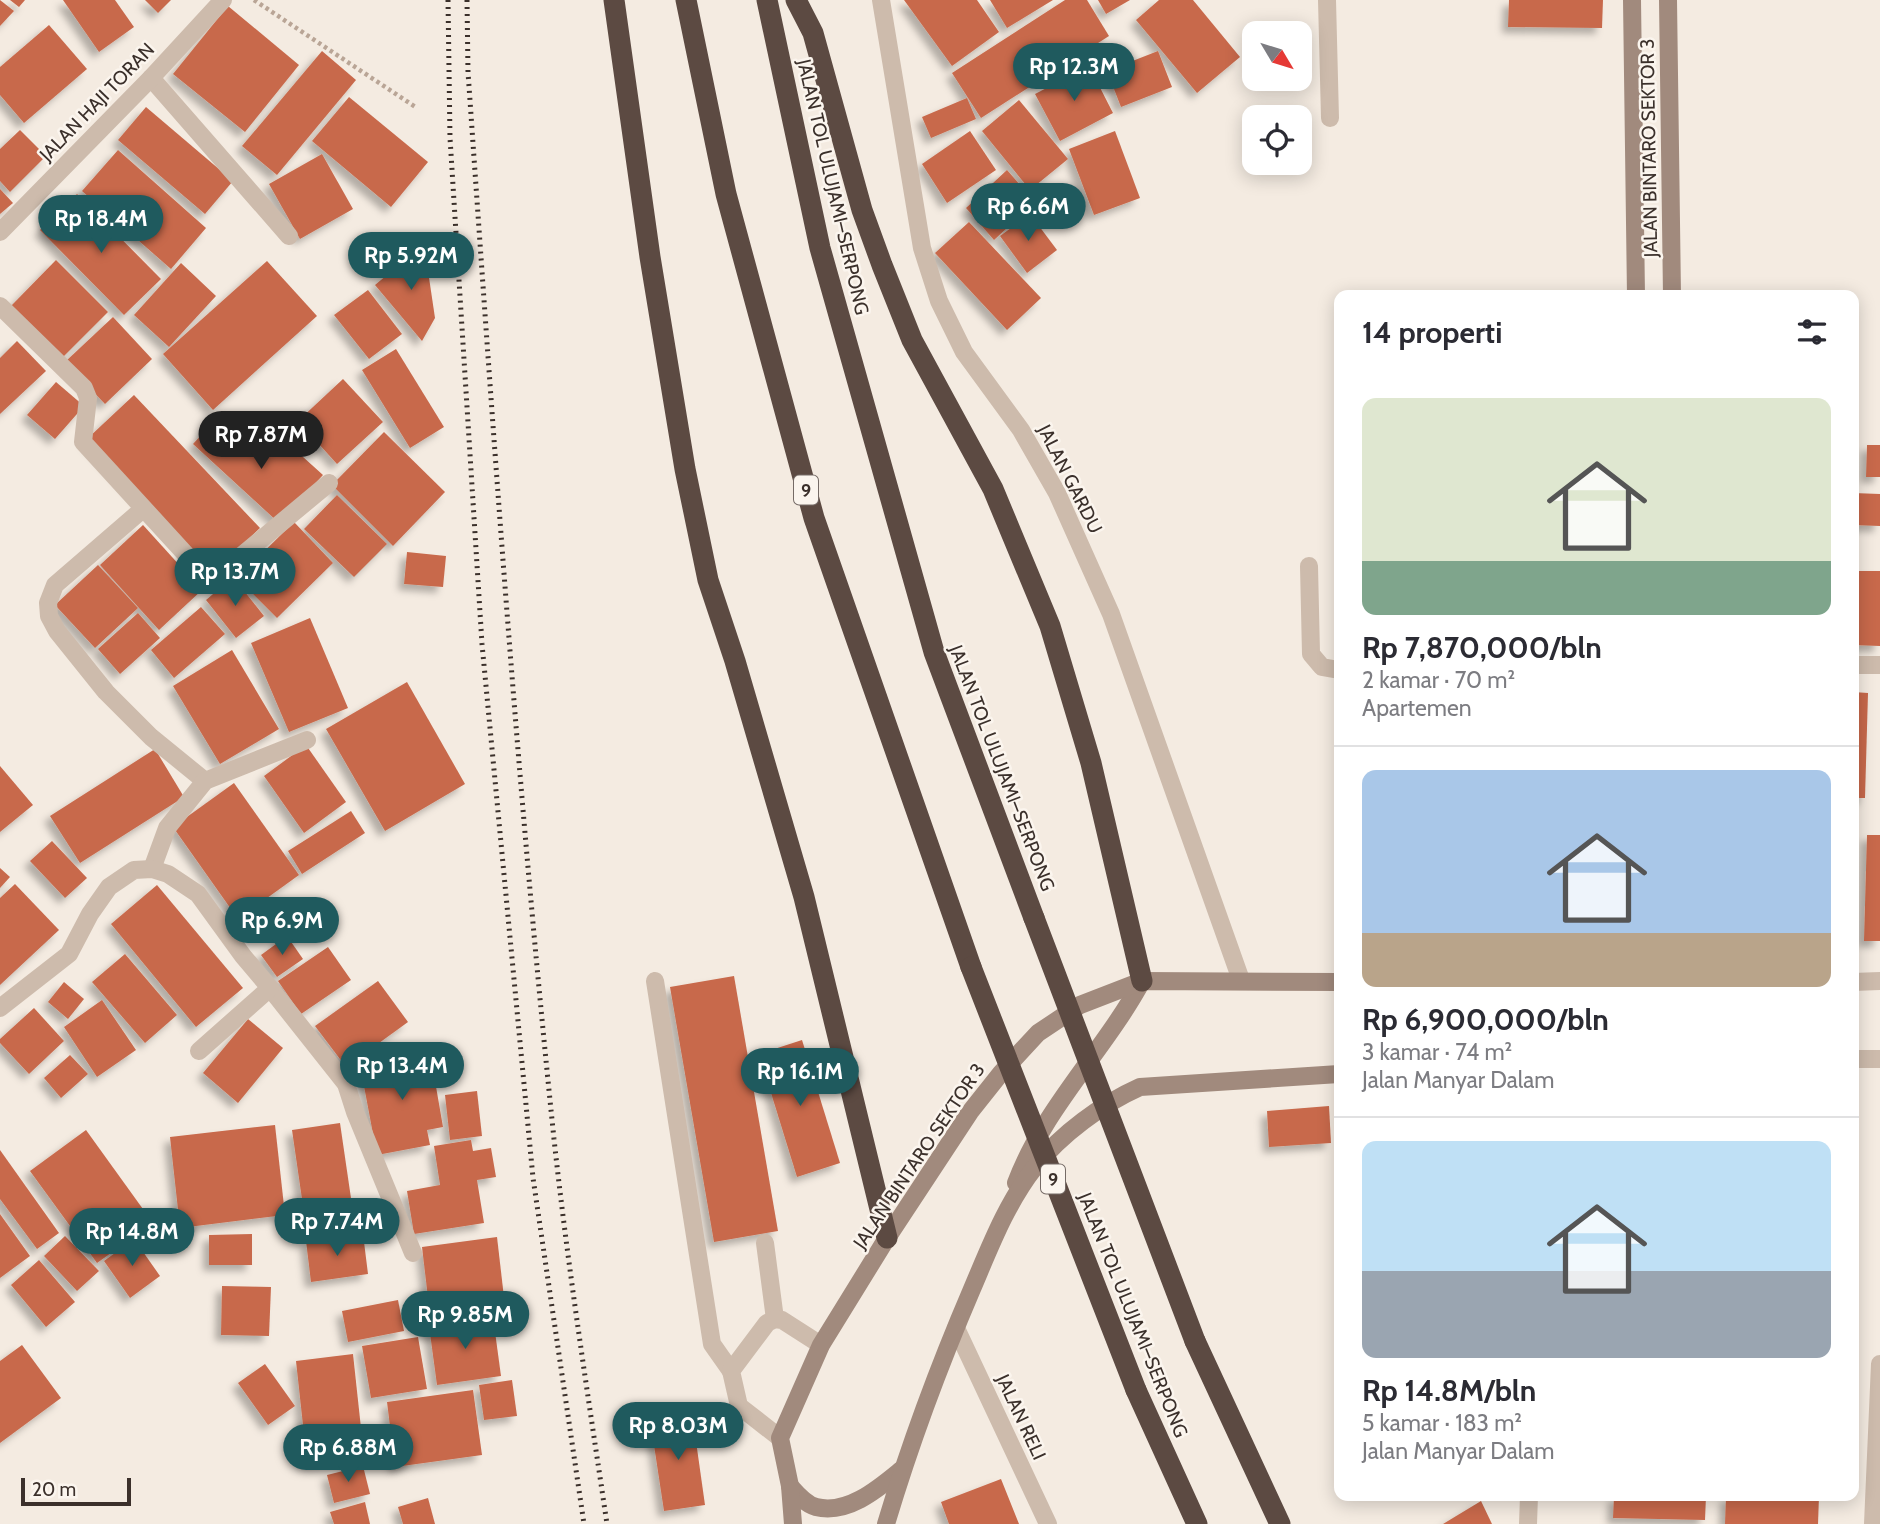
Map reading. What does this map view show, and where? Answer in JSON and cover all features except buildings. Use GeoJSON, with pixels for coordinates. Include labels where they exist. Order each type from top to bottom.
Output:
{"type":"FeatureCollection","features":[{"type":"Feature","properties":{"kind":"highway"},"geometry":{"type":"LineString","coordinates":[[614,0],[649,257],[685,469],[708,580],[735,661],[804,897],[887,1237]]}},
{"type":"Feature","properties":{"kind":"highway","name":"JALAN TOL ULUJAMI–SERPONG"},"geometry":{"type":"LineString","coordinates":[[686,0],[726,194],[814,518],[971,967],[1136,1390],[1197,1524]]}},
{"type":"Feature","properties":{"kind":"highway","name":"JALAN TOL ULUJAMI–SERPONG"},"geometry":{"type":"LineString","coordinates":[[767,0],[820,248],[934,652],[1195,1341],[1280,1524]]}},
{"type":"Feature","properties":{"kind":"highway"},"geometry":{"type":"LineString","coordinates":[[796,0],[813,33],[862,210],[912,340],[993,489],[1050,626],[1091,763],[1142,981]]}},
{"type":"Feature","properties":{"kind":"main road","name":"JALAN BINTARO SEKTOR 3"},"geometry":{"type":"LineString","coordinates":[[1632,0],[1636,290]]}},
{"type":"Feature","properties":{"kind":"main road","name":"JALAN BINTARO SEKTOR 3"},"geometry":{"type":"LineString","coordinates":[[1668,0],[1672,290]]}},
{"type":"Feature","properties":{"kind":"main road","name":"JALAN BINTARO SEKTOR 3"},"geometry":{"type":"LineString","coordinates":[[780,1438],[821,1345],[887,1237],[970,1112],[1000,1073],[1038,1033],[1080,1004],[1142,981],[1334,982]]}},
{"type":"Feature","properties":{"kind":"main road"},"geometry":{"type":"LineString","coordinates":[[886,1524],[901,1469],[1024,1162],[1055,1108],[1142,981]]}},
{"type":"Feature","properties":{"kind":"main road"},"geometry":{"type":"LineString","coordinates":[[1003,1216],[1036,1166],[1057,1144],[1124,1094],[1140,1087],[1334,1074]]}},
{"type":"Feature","properties":{"kind":"main road"},"geometry":{"type":"LineString","coordinates":[[780,1438],[790,1486],[793,1524]]}},
{"type":"Feature","properties":{"kind":"main road"},"geometry":{"type":"LineString","coordinates":[[790,1486],[802,1499],[815,1507],[831,1508],[851,1503],[873,1492],[901,1469]]}},
{"type":"Feature","properties":{"kind":"street","name":"JALAN HAJI TORAN"},"geometry":{"type":"LineString","coordinates":[[0,232],[151,78],[223,0]]}},
{"type":"Feature","properties":{"kind":"street","name":"JALAN GARDU"},"geometry":{"type":"LineString","coordinates":[[881,0],[922,248],[939,302],[964,352],[1021,429],[1057,494],[1090,566],[1111,614],[1241,980]]}},
{"type":"Feature","properties":{"kind":"street"},"geometry":{"type":"LineString","coordinates":[[1326,0],[1329,118]]}},
{"type":"Feature","properties":{"kind":"street"},"geometry":{"type":"LineString","coordinates":[[151,78],[289,236]]}},
{"type":"Feature","properties":{"kind":"street"},"geometry":{"type":"LineString","coordinates":[[0,306],[84,388],[88,398],[83,442],[201,571],[215,574],[228,567],[328,483]]}},
{"type":"Feature","properties":{"kind":"street"},"geometry":{"type":"LineString","coordinates":[[143,509],[55,585],[48,603],[49,616],[57,631],[106,692],[151,737],[205,781]]}},
{"type":"Feature","properties":{"kind":"street"},"geometry":{"type":"LineString","coordinates":[[1310,566],[1311,654],[1322,667],[1334,669]]}},
{"type":"Feature","properties":{"kind":"street"},"geometry":{"type":"LineString","coordinates":[[1859,665],[1880,665]]}},
{"type":"Feature","properties":{"kind":"street"},"geometry":{"type":"LineString","coordinates":[[152,869],[167,828],[205,781],[307,740]]}},
{"type":"Feature","properties":{"kind":"street"},"geometry":{"type":"LineString","coordinates":[[0,1008],[69,954],[90,914],[109,887],[134,870],[152,869],[168,874],[198,894],[243,956],[346,1084],[413,1253]]}},
{"type":"Feature","properties":{"kind":"street"},"geometry":{"type":"LineString","coordinates":[[655,981],[712,1344],[731,1371],[739,1406],[780,1438]]}},
{"type":"Feature","properties":{"kind":"street"},"geometry":{"type":"LineString","coordinates":[[1859,982],[1880,981]]}},
{"type":"Feature","properties":{"kind":"street"},"geometry":{"type":"LineString","coordinates":[[199,1051],[270,988]]}},
{"type":"Feature","properties":{"kind":"street"},"geometry":{"type":"LineString","coordinates":[[1859,1059],[1880,1059]]}},
{"type":"Feature","properties":{"kind":"street"},"geometry":{"type":"LineString","coordinates":[[765,1243],[775,1319]]}},
{"type":"Feature","properties":{"kind":"street"},"geometry":{"type":"LineString","coordinates":[[731,1371],[768,1323],[775,1319],[782,1320],[821,1345]]}},
{"type":"Feature","properties":{"kind":"street","name":"JALAN RELI"},"geometry":{"type":"LineString","coordinates":[[956,1328],[1048,1524]]}},
{"type":"Feature","properties":{"kind":"street"},"geometry":{"type":"LineString","coordinates":[[1873,1524],[1880,1364]]}},
{"type":"Feature","properties":{"kind":"street"},"geometry":{"type":"LineString","coordinates":[[1528,1524],[1529,1501]]}},
{"type":"Feature","properties":{"kind":"path"},"geometry":{"type":"LineString","coordinates":[[254,0],[417,108]]}},
{"type":"Feature","properties":{"kind":"railway"},"geometry":{"type":"LineString","coordinates":[[448,0],[450,138],[482,644],[533,1178],[584,1524]]}},
{"type":"Feature","properties":{"kind":"railway"},"geometry":{"type":"LineString","coordinates":[[467,0],[468,72],[496,472],[541,1006],[566,1236],[607,1524]]}}]}
